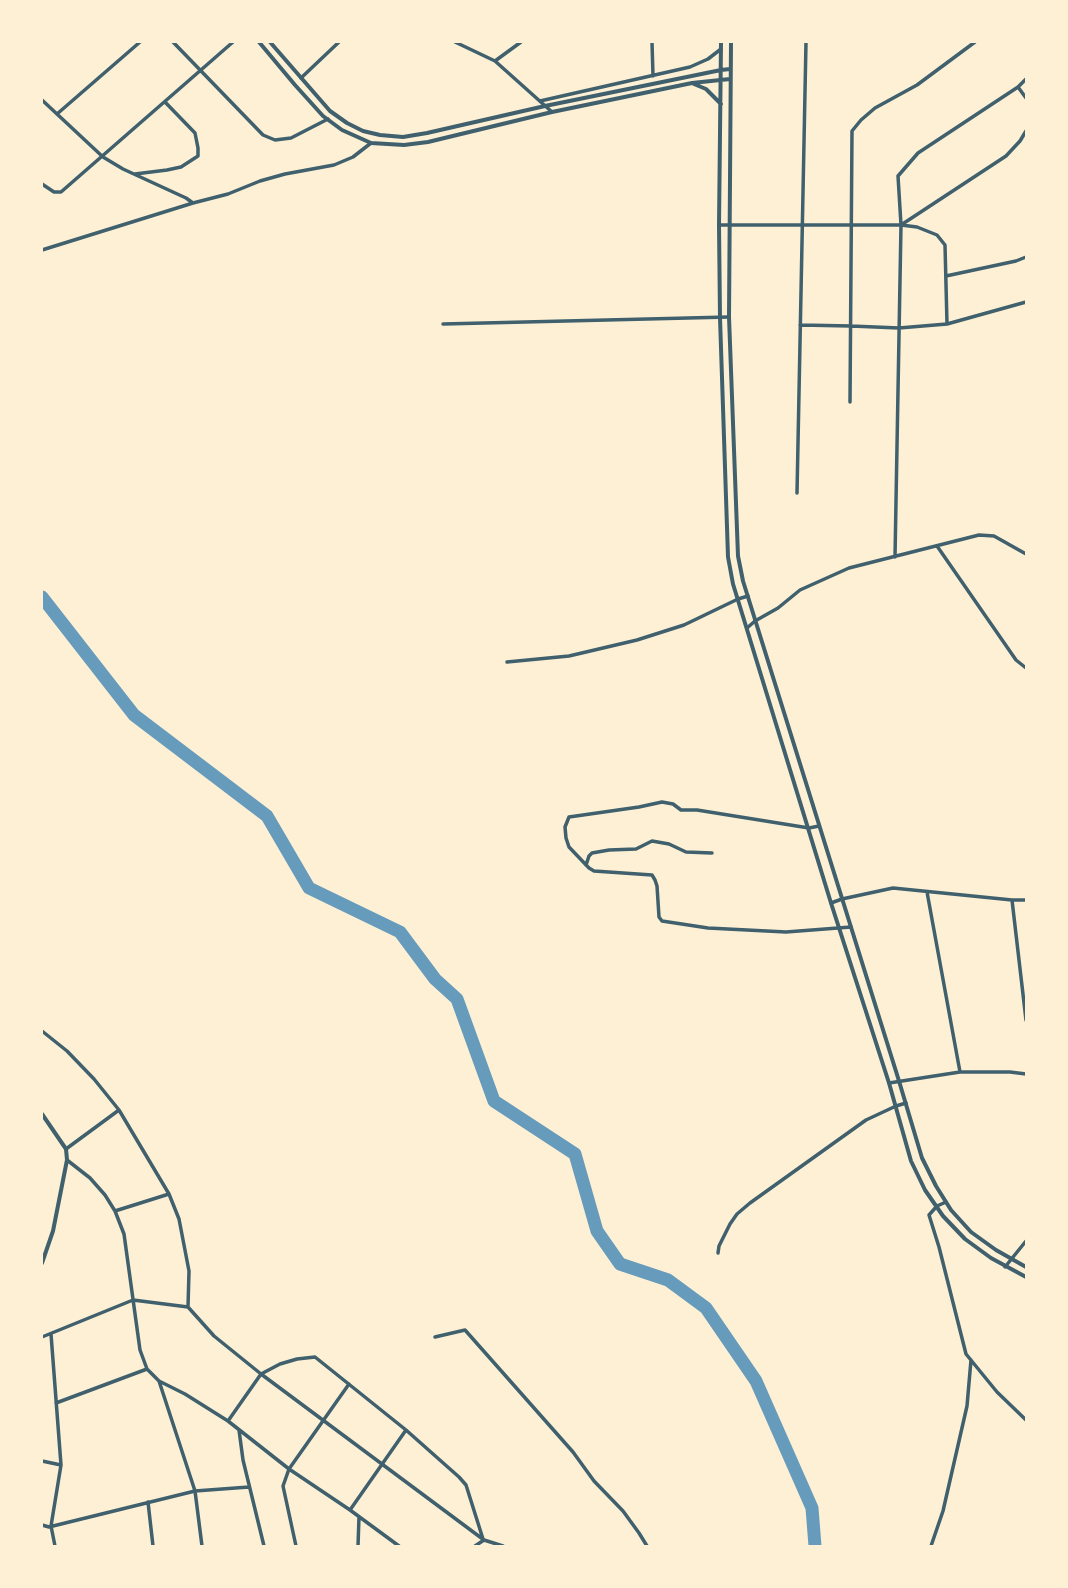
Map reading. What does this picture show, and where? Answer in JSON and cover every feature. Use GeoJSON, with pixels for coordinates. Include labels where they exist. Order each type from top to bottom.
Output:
{"type":"FeatureCollection","features":[{"type":"Feature","properties":{"kind":"street"},"geometry":{"type":"LineString","coordinates":[[58,114],[140,42]]}},
{"type":"Feature","properties":{"kind":"street"},"geometry":{"type":"LineString","coordinates":[[173,42],[263,135],[276,140],[291,138],[328,119]]}},
{"type":"Feature","properties":{"kind":"street"},"geometry":{"type":"LineString","coordinates":[[42,184],[54,192],[61,192],[103,157],[233,42]]}},
{"type":"Feature","properties":{"kind":"street"},"geometry":{"type":"LineString","coordinates":[[259,42],[295,85],[328,119],[342,130],[371,144],[404,145],[428,142],[552,112],[692,83],[730,79]]}},
{"type":"Feature","properties":{"kind":"street"},"geometry":{"type":"LineString","coordinates":[[270,42],[330,111],[347,123],[363,131],[380,135],[403,137],[427,133],[545,106],[730,69]]}},
{"type":"Feature","properties":{"kind":"street"},"geometry":{"type":"LineString","coordinates":[[301,78],[339,42]]}},
{"type":"Feature","properties":{"kind":"street"},"geometry":{"type":"LineString","coordinates":[[455,42],[495,61],[552,112]]}},
{"type":"Feature","properties":{"kind":"street"},"geometry":{"type":"LineString","coordinates":[[495,61],[522,42]]}},
{"type":"Feature","properties":{"kind":"street"},"geometry":{"type":"LineString","coordinates":[[652,42],[653,76]]}},
{"type":"Feature","properties":{"kind":"street"},"geometry":{"type":"LineString","coordinates":[[721,42],[719,224],[720,318],[728,557],[738,599],[912,1161],[925,1190],[943,1216],[965,1238],[1005,1267],[1026,1277]]}},
{"type":"Feature","properties":{"kind":"street"},"geometry":{"type":"LineString","coordinates":[[730,42],[730,318],[738,556],[755,621],[922,1158],[936,1186],[951,1210],[971,1232],[1011,1259],[1026,1267]]}},
{"type":"Feature","properties":{"kind":"street"},"geometry":{"type":"LineString","coordinates":[[797,493],[806,42]]}},
{"type":"Feature","properties":{"kind":"street"},"geometry":{"type":"LineString","coordinates":[[850,402],[853,225],[852,131],[861,120],[875,108],[917,85],[974,42]]}},
{"type":"Feature","properties":{"kind":"street"},"geometry":{"type":"LineString","coordinates":[[540,101],[690,67],[708,58],[721,49]]}},
{"type":"Feature","properties":{"kind":"street"},"geometry":{"type":"LineString","coordinates":[[895,557],[901,225],[898,176],[918,153],[1018,86],[1026,79]]}},
{"type":"Feature","properties":{"kind":"street"},"geometry":{"type":"LineString","coordinates":[[692,83],[706,89],[721,104]]}},
{"type":"Feature","properties":{"kind":"street"},"geometry":{"type":"LineString","coordinates":[[1018,86],[1026,98]]}},
{"type":"Feature","properties":{"kind":"street"},"geometry":{"type":"LineString","coordinates":[[42,100],[103,157],[134,174],[186,198],[192,203]]}},
{"type":"Feature","properties":{"kind":"street"},"geometry":{"type":"LineString","coordinates":[[134,174],[181,167],[198,156],[195,132],[165,102]]}},
{"type":"Feature","properties":{"kind":"street"},"geometry":{"type":"LineString","coordinates":[[901,225],[1006,156],[1020,141],[1026,131]]}},
{"type":"Feature","properties":{"kind":"street"},"geometry":{"type":"LineString","coordinates":[[42,250],[192,203],[228,194],[260,181],[285,174],[334,165],[353,157],[371,144]]}},
{"type":"Feature","properties":{"kind":"street"},"geometry":{"type":"LineString","coordinates":[[719,224],[901,225],[917,227],[937,235],[945,245],[947,324]]}},
{"type":"Feature","properties":{"kind":"street"},"geometry":{"type":"LineString","coordinates":[[946,276],[1016,261],[1026,257]]}},
{"type":"Feature","properties":{"kind":"street"},"geometry":{"type":"LineString","coordinates":[[800,325],[898,328],[947,324],[1026,302]]}},
{"type":"Feature","properties":{"kind":"street"},"geometry":{"type":"LineString","coordinates":[[443,324],[730,318]]}},
{"type":"Feature","properties":{"kind":"street"},"geometry":{"type":"LineString","coordinates":[[747,628],[755,621],[778,608],[800,590],[849,568],[979,535],[994,536],[1026,554]]}},
{"type":"Feature","properties":{"kind":"street"},"geometry":{"type":"LineString","coordinates":[[937,546],[1016,660],[1026,668]]}},
{"type":"Feature","properties":{"kind":"street"},"geometry":{"type":"LineString","coordinates":[[507,662],[569,656],[637,640],[684,625],[738,599],[748,596]]}},
{"type":"Feature","properties":{"kind":"street"},"geometry":{"type":"LineString","coordinates":[[819,826],[809,828],[697,810],[681,810],[668,802],[569,817],[565,827],[566,838],[570,847],[586,865],[594,871],[652,875],[657,886],[659,917],[662,921],[708,928],[786,932],[851,927]]}},
{"type":"Feature","properties":{"kind":"street"},"geometry":{"type":"LineString","coordinates":[[586,865],[589,856],[592,853],[609,850],[636,849],[652,841],[669,844],[686,852],[712,853]]}},
{"type":"Feature","properties":{"kind":"street"},"geometry":{"type":"LineString","coordinates":[[831,903],[842,899],[893,888],[1012,900],[1026,900]]}},
{"type":"Feature","properties":{"kind":"street"},"geometry":{"type":"LineString","coordinates":[[927,892],[960,1072]]}},
{"type":"Feature","properties":{"kind":"street"},"geometry":{"type":"LineString","coordinates":[[1012,900],[1026,1020]]}},
{"type":"Feature","properties":{"kind":"street"},"geometry":{"type":"LineString","coordinates":[[43,1034],[68,1051],[94,1079],[119,1110],[169,1194],[179,1219],[189,1271],[188,1307]]}},
{"type":"Feature","properties":{"kind":"street"},"geometry":{"type":"LineString","coordinates":[[889,1083],[960,1072],[1010,1072],[1026,1074]]}},
{"type":"Feature","properties":{"kind":"street"},"geometry":{"type":"LineString","coordinates":[[718,1253],[723,1237],[737,1214],[866,1120],[906,1103]]}},
{"type":"Feature","properties":{"kind":"street"},"geometry":{"type":"LineString","coordinates":[[66,1149],[119,1110]]}},
{"type":"Feature","properties":{"kind":"street"},"geometry":{"type":"LineString","coordinates":[[42,1114],[66,1149],[67,1160],[53,1231],[42,1263]]}},
{"type":"Feature","properties":{"kind":"street"},"geometry":{"type":"LineString","coordinates":[[67,1160],[90,1178],[105,1195],[115,1211],[124,1234],[140,1350],[147,1369],[159,1381],[185,1394],[228,1421],[289,1469],[350,1510],[399,1546]]}},
{"type":"Feature","properties":{"kind":"street"},"geometry":{"type":"LineString","coordinates":[[115,1211],[169,1194]]}},
{"type":"Feature","properties":{"kind":"street"},"geometry":{"type":"LineString","coordinates":[[946,1202],[937,1206],[929,1215],[939,1247],[966,1354],[997,1392],[1026,1420]]}},
{"type":"Feature","properties":{"kind":"street"},"geometry":{"type":"LineString","coordinates":[[1005,1267],[1026,1241]]}},
{"type":"Feature","properties":{"kind":"street"},"geometry":{"type":"LineString","coordinates":[[42,1337],[133,1300],[188,1307],[214,1336],[261,1374],[484,1540],[503,1546]]}},
{"type":"Feature","properties":{"kind":"street"},"geometry":{"type":"LineString","coordinates":[[435,1337],[465,1330],[573,1452],[594,1481],[623,1511],[647,1546]]}},
{"type":"Feature","properties":{"kind":"street"},"geometry":{"type":"LineString","coordinates":[[51,1334],[61,1465],[52,1526],[55,1546]]}},
{"type":"Feature","properties":{"kind":"street"},"geometry":{"type":"LineString","coordinates":[[228,1421],[261,1374],[280,1364],[297,1359],[315,1357],[406,1430],[459,1477],[466,1485],[484,1540]]}},
{"type":"Feature","properties":{"kind":"street"},"geometry":{"type":"LineString","coordinates":[[931,1546],[943,1511],[967,1406],[971,1360]]}},
{"type":"Feature","properties":{"kind":"street"},"geometry":{"type":"LineString","coordinates":[[56,1403],[147,1369]]}},
{"type":"Feature","properties":{"kind":"street"},"geometry":{"type":"LineString","coordinates":[[159,1381],[194,1491],[202,1546]]}},
{"type":"Feature","properties":{"kind":"street"},"geometry":{"type":"LineString","coordinates":[[296,1546],[283,1486],[289,1469],[349,1384]]}},
{"type":"Feature","properties":{"kind":"street"},"geometry":{"type":"LineString","coordinates":[[239,1430],[243,1460],[264,1546]]}},
{"type":"Feature","properties":{"kind":"street"},"geometry":{"type":"LineString","coordinates":[[350,1510],[406,1430]]}},
{"type":"Feature","properties":{"kind":"street"},"geometry":{"type":"LineString","coordinates":[[42,1461],[61,1465]]}},
{"type":"Feature","properties":{"kind":"street"},"geometry":{"type":"LineString","coordinates":[[42,1525],[52,1526],[194,1491],[249,1487]]}},
{"type":"Feature","properties":{"kind":"street"},"geometry":{"type":"LineString","coordinates":[[148,1502],[153,1546]]}},
{"type":"Feature","properties":{"kind":"street"},"geometry":{"type":"LineString","coordinates":[[358,1546],[359,1517]]}},
{"type":"Feature","properties":{"kind":"street"},"geometry":{"type":"LineString","coordinates":[[475,1546],[484,1540]]}},
{"type":"Feature","properties":{"kind":"waterway"},"geometry":{"type":"LineString","coordinates":[[42,597],[134,715],[267,816],[309,888],[400,932],[435,979],[457,999],[494,1101],[575,1154],[597,1231],[620,1264],[668,1280],[706,1308],[756,1381],[812,1508],[815,1546]]}}]}
